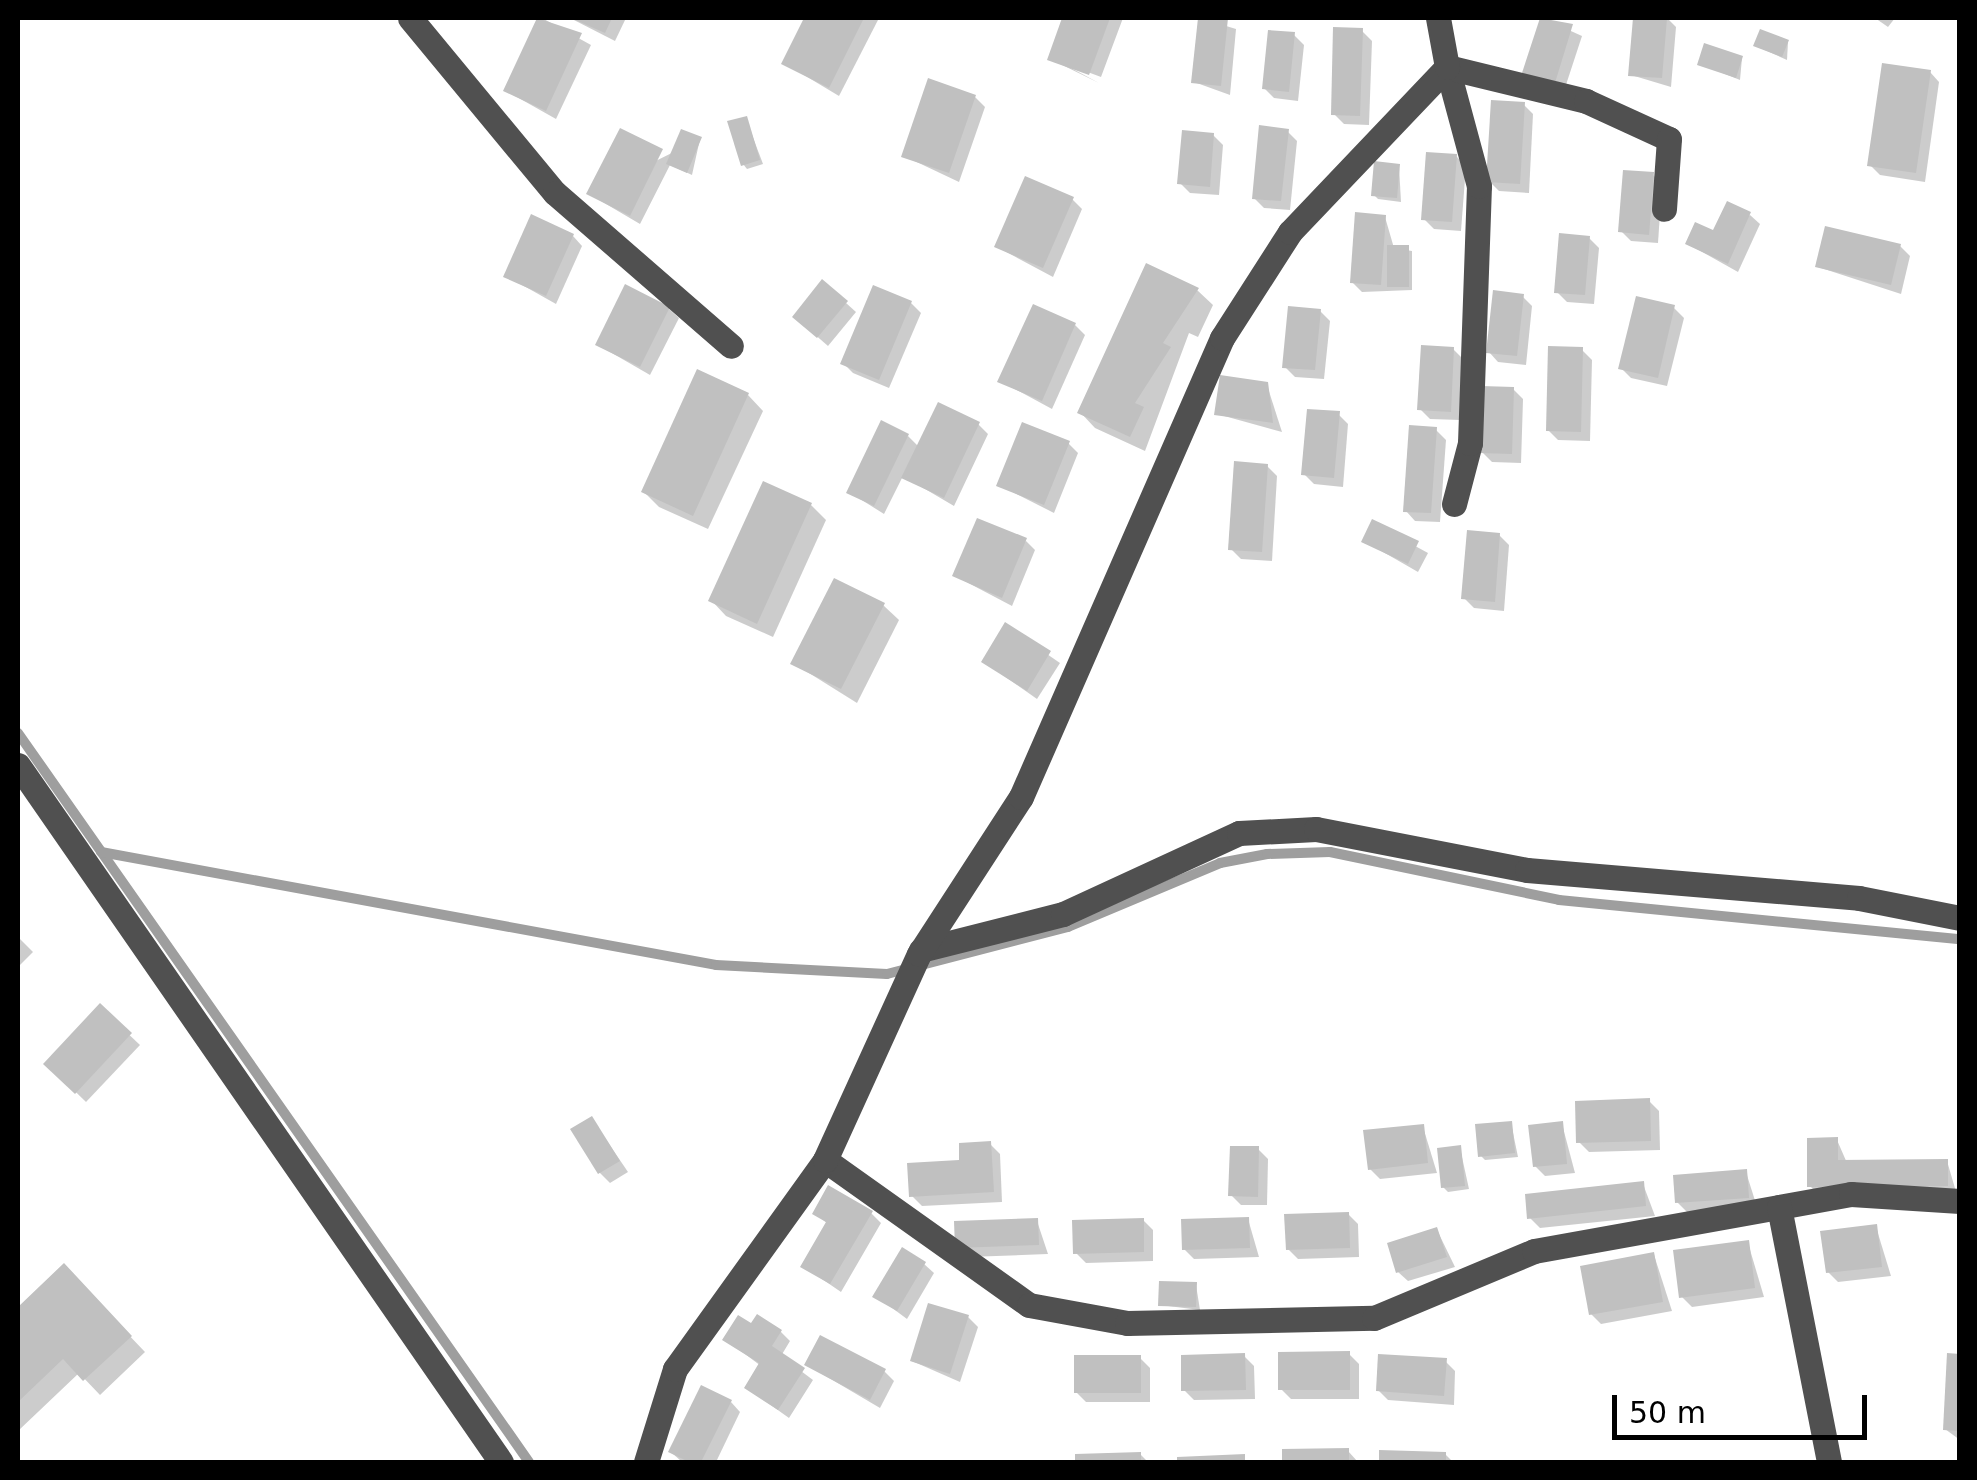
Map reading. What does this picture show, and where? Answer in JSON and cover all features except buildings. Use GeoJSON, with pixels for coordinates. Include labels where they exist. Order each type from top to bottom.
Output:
{"type":"FeatureCollection","features":[{"type":"Feature","properties":{"kind":"street"},"geometry":{"type":"LineString","coordinates":[[410,18],[555,193],[731,346]]}},
{"type":"Feature","properties":{"kind":"street"},"geometry":{"type":"LineString","coordinates":[[1438,18],[1479,186],[1470,443],[1454,504]]}},
{"type":"Feature","properties":{"kind":"street"},"geometry":{"type":"LineString","coordinates":[[1447,67],[1586,102],[1669,139],[1664,209]]}},
{"type":"Feature","properties":{"kind":"street"},"geometry":{"type":"LineString","coordinates":[[646,1462],[675,1369],[825,1160],[920,952],[1021,797],[1222,338],[1290,232],[1447,67]]}},
{"type":"Feature","properties":{"kind":"street"},"geometry":{"type":"LineString","coordinates":[[18,765],[501,1462]]}},
{"type":"Feature","properties":{"kind":"street"},"geometry":{"type":"LineString","coordinates":[[920,952],[1063,914],[1239,833],[1316,829],[1528,870],[1859,898],[1960,918]]}},
{"type":"Feature","properties":{"kind":"street"},"geometry":{"type":"LineString","coordinates":[[825,1160],[1029,1305],[1126,1323],[1374,1318],[1534,1251],[1852,1194],[1960,1201]]}},
{"type":"Feature","properties":{"kind":"street"},"geometry":{"type":"LineString","coordinates":[[1780,1207],[1829,1462]]}},
{"type":"Feature","properties":{"kind":"waterway"},"geometry":{"type":"LineString","coordinates":[[18,733],[529,1462]]}},
{"type":"Feature","properties":{"kind":"waterway"},"geometry":{"type":"LineString","coordinates":[[101,852],[716,965],[887,974],[1068,927],[1220,863],[1267,854],[1330,852],[1559,900],[1960,939]]}}]}
